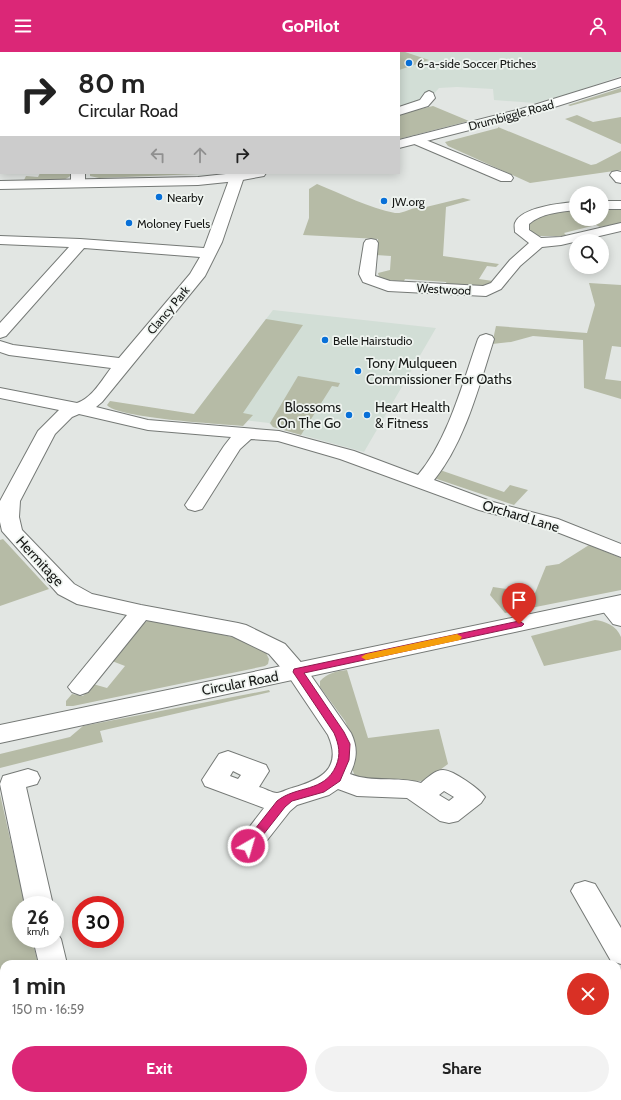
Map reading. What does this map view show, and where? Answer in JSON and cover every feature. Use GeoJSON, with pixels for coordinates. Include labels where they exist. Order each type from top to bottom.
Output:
{"type":"FeatureCollection","features":[{"type":"Feature","properties":{"kind":"street","name":"Drumbiggle Road"},"geometry":{"type":"LineString","coordinates":[[400,144],[525,112],[621,82]]}},
{"type":"Feature","properties":{"kind":"street"},"geometry":{"type":"LineString","coordinates":[[400,111],[424,103],[429,98],[429,95]]}},
{"type":"Feature","properties":{"kind":"street"},"geometry":{"type":"LineString","coordinates":[[416,140],[506,178]]}},
{"type":"Feature","properties":{"kind":"street"},"geometry":{"type":"LineString","coordinates":[[0,185],[78,178],[198,181],[254,174]]}},
{"type":"Feature","properties":{"kind":"street","name":"Clancy Park"},"geometry":{"type":"LineString","coordinates":[[80,409],[96,398],[197,276],[210,253],[237,177]]}},
{"type":"Feature","properties":{"kind":"street"},"geometry":{"type":"LineString","coordinates":[[609,205],[621,205]]}},
{"type":"Feature","properties":{"kind":"street"},"geometry":{"type":"LineString","coordinates":[[569,207],[543,211],[528,216],[522,223],[522,232],[538,243],[561,241],[621,227]]}},
{"type":"Feature","properties":{"kind":"street"},"geometry":{"type":"LineString","coordinates":[[0,240],[80,242],[210,253]]}},
{"type":"Feature","properties":{"kind":"street"},"geometry":{"type":"LineString","coordinates":[[0,333],[80,242]]}},
{"type":"Feature","properties":{"kind":"street","name":"Westwood"},"geometry":{"type":"LineString","coordinates":[[371,243],[367,274],[368,279],[372,281],[388,286],[486,291],[496,286],[515,263],[538,243]]}},
{"type":"Feature","properties":{"kind":"street"},"geometry":{"type":"LineString","coordinates":[[422,482],[438,463],[459,416],[486,339]]}},
{"type":"Feature","properties":{"kind":"street"},"geometry":{"type":"LineString","coordinates":[[0,346],[9,350],[123,364]]}},
{"type":"Feature","properties":{"kind":"street"},"geometry":{"type":"LineString","coordinates":[[0,393],[80,409],[148,425],[187,430],[247,433]]}},
{"type":"Feature","properties":{"kind":"street","name":"Hermitage"},"geometry":{"type":"LineString","coordinates":[[80,409],[66,413],[47,431],[10,501],[9,517],[12,531],[66,589],[84,599],[141,612],[238,630],[277,649],[298,672],[339,732],[344,744],[344,760],[336,778]]}},
{"type":"Feature","properties":{"kind":"street"},"geometry":{"type":"LineString","coordinates":[[195,505],[233,446],[247,433]]}},
{"type":"Feature","properties":{"kind":"street","name":"Orchard Lane"},"geometry":{"type":"LineString","coordinates":[[247,433],[279,436],[347,455],[486,506],[551,523],[621,550]]}},
{"type":"Feature","properties":{"kind":"street","name":"Circular Road"},"geometry":{"type":"LineString","coordinates":[[0,734],[144,703],[617,609]]}},
{"type":"Feature","properties":{"kind":"street"},"geometry":{"type":"LineString","coordinates":[[80,687],[141,612]]}},
{"type":"Feature","properties":{"kind":"street"},"geometry":{"type":"LineString","coordinates":[[28,778],[12,782],[37,896]]}},
{"type":"Feature","properties":{"kind":"street"},"geometry":{"type":"LineString","coordinates":[[248,846],[281,804],[288,798],[320,789],[336,778],[357,787],[412,789],[422,795]]}},
{"type":"Feature","properties":{"kind":"street"},"geometry":{"type":"LineString","coordinates":[[244,790],[281,804]]}},
{"type":"Feature","properties":{"kind":"street"},"geometry":{"type":"LineString","coordinates":[[585,891],[621,953]]}},
{"type":"Feature","properties":{"kind":"street"},"geometry":{"type":"LineString","coordinates":[[49,948],[52,960]]}},
{"type":"Feature","properties":{"kind":"shaded area"},"geometry":{"type":"Polygon","coordinates":[[[400,52],[621,52],[621,76],[568,94],[535,103],[494,100],[493,89],[457,87],[439,88],[433,95],[406,105],[400,105],[400,52]]]}},
{"type":"Feature","properties":{"kind":"shaded area"},"geometry":{"type":"Polygon","coordinates":[[[273,310],[436,328],[364,452],[273,427],[269,423],[194,414],[273,310]]]}},
{"type":"Feature","properties":{"kind":"green space","name":"6-a-side Soccer Ptiches"},"geometry":{"type":"Polygon","coordinates":[[[400,52],[405,52],[429,60],[400,70],[400,52]]]}},
{"type":"Feature","properties":{"kind":"green space"},"geometry":{"type":"Polygon","coordinates":[[[621,88],[621,92],[570,106],[568,105],[621,88]]]}},
{"type":"Feature","properties":{"kind":"green space"},"geometry":{"type":"Polygon","coordinates":[[[433,106],[469,121],[400,139],[400,114],[433,106]]]}},
{"type":"Feature","properties":{"kind":"green space"},"geometry":{"type":"Polygon","coordinates":[[[577,115],[593,122],[621,117],[621,144],[565,119],[577,115]]]}},
{"type":"Feature","properties":{"kind":"green space"},"geometry":{"type":"Polygon","coordinates":[[[498,127],[591,165],[596,164],[621,151],[621,170],[530,183],[448,146],[445,142],[498,127]]]}},
{"type":"Feature","properties":{"kind":"green space"},"geometry":{"type":"Polygon","coordinates":[[[40,174],[71,174],[63,180],[24,180],[26,176],[38,177],[40,174]]]}},
{"type":"Feature","properties":{"kind":"green space"},"geometry":{"type":"Polygon","coordinates":[[[90,174],[198,174],[99,178],[90,176],[90,174]]]}},
{"type":"Feature","properties":{"kind":"green space"},"geometry":{"type":"Polygon","coordinates":[[[317,184],[365,204],[395,213],[463,198],[471,200],[446,207],[443,256],[499,264],[496,267],[487,266],[479,279],[493,281],[483,286],[471,287],[447,285],[446,282],[405,279],[404,281],[385,280],[379,277],[378,273],[390,270],[391,256],[376,255],[378,239],[303,235],[309,218],[309,189],[317,184]]]}},
{"type":"Feature","properties":{"kind":"green space"},"geometry":{"type":"Polygon","coordinates":[[[609,208],[621,208],[621,223],[609,225],[609,208]]]}},
{"type":"Feature","properties":{"kind":"green space"},"geometry":{"type":"Polygon","coordinates":[[[569,210],[569,226],[592,226],[564,233],[566,235],[562,236],[536,236],[530,231],[528,223],[533,219],[538,216],[569,210]]]}},
{"type":"Feature","properties":{"kind":"green space"},"geometry":{"type":"Polygon","coordinates":[[[589,283],[621,285],[621,347],[612,346],[605,379],[621,381],[621,399],[584,388],[583,340],[533,336],[511,342],[492,344],[496,326],[587,333],[595,305],[589,283]]]}},
{"type":"Feature","properties":{"kind":"green space"},"geometry":{"type":"Polygon","coordinates":[[[266,319],[303,325],[243,413],[253,415],[243,426],[148,417],[115,410],[107,405],[110,401],[194,414],[266,319]]]}},
{"type":"Feature","properties":{"kind":"green space"},"geometry":{"type":"Polygon","coordinates":[[[298,376],[340,383],[338,387],[332,386],[301,435],[273,427],[270,423],[298,376]]]}},
{"type":"Feature","properties":{"kind":"green space"},"geometry":{"type":"Polygon","coordinates":[[[440,470],[504,492],[510,485],[528,490],[514,505],[434,478],[440,470]]]}},
{"type":"Feature","properties":{"kind":"green space"},"geometry":{"type":"Polygon","coordinates":[[[3,539],[49,589],[0,606],[0,540],[3,539]]]}},
{"type":"Feature","properties":{"kind":"green space"},"geometry":{"type":"Polygon","coordinates":[[[589,545],[621,558],[621,590],[505,613],[490,595],[493,587],[535,593],[546,566],[559,564],[589,545]]]}},
{"type":"Feature","properties":{"kind":"green space"},"geometry":{"type":"Polygon","coordinates":[[[149,620],[185,625],[256,645],[266,653],[269,659],[268,664],[265,666],[73,706],[66,706],[66,701],[72,694],[83,696],[93,684],[107,688],[125,666],[112,661],[142,624],[149,620]]]}},
{"type":"Feature","properties":{"kind":"green space"},"geometry":{"type":"Polygon","coordinates":[[[595,620],[607,623],[617,630],[621,637],[621,650],[544,666],[531,636],[595,620]]]}},
{"type":"Feature","properties":{"kind":"green space"},"geometry":{"type":"Polygon","coordinates":[[[347,670],[368,738],[439,729],[448,764],[425,781],[368,780],[358,778],[354,774],[351,765],[354,754],[354,742],[345,721],[320,687],[320,681],[329,674],[347,670]]]}},
{"type":"Feature","properties":{"kind":"green space"},"geometry":{"type":"Polygon","coordinates":[[[269,690],[270,692],[100,731],[103,742],[0,768],[0,754],[70,737],[83,726],[269,690]]]}},
{"type":"Feature","properties":{"kind":"green space"},"geometry":{"type":"Polygon","coordinates":[[[0,794],[23,896],[12,896],[12,948],[34,948],[37,960],[0,960],[0,794]]]}},
{"type":"Feature","properties":{"kind":"slow traffic"},"geometry":{"type":"LineString","coordinates":[[366,657],[457,637]]}},
{"type":"Feature","properties":{"kind":"place","name":"6-a-side Soccer Ptiches"},"geometry":{"type":"Point","coordinates":[409,63]}},
{"type":"Feature","properties":{"kind":"place","name":"Nearby"},"geometry":{"type":"Point","coordinates":[159,197]}},
{"type":"Feature","properties":{"kind":"place","name":"JW.org"},"geometry":{"type":"Point","coordinates":[384,201]}},
{"type":"Feature","properties":{"kind":"place","name":"Moloney Fuels"},"geometry":{"type":"Point","coordinates":[129,223]}},
{"type":"Feature","properties":{"kind":"place","name":"Belle Hairstudio"},"geometry":{"type":"Point","coordinates":[325,340]}},
{"type":"Feature","properties":{"kind":"place","name":"Tony Mulqueen Commissioner For Oaths"},"geometry":{"type":"Point","coordinates":[358,371]}},
{"type":"Feature","properties":{"kind":"place","name":"Blossoms On The Go"},"geometry":{"type":"Point","coordinates":[349,415]}},
{"type":"Feature","properties":{"kind":"place","name":"Heart Health & Fitness"},"geometry":{"type":"Point","coordinates":[367,415]}},
{"type":"Feature","properties":{"kind":"route"},"geometry":{"type":"LineString","coordinates":[[248,846],[281,804],[288,798],[320,789],[336,778],[344,760],[344,744],[339,732],[298,672],[519,624]]}}]}
